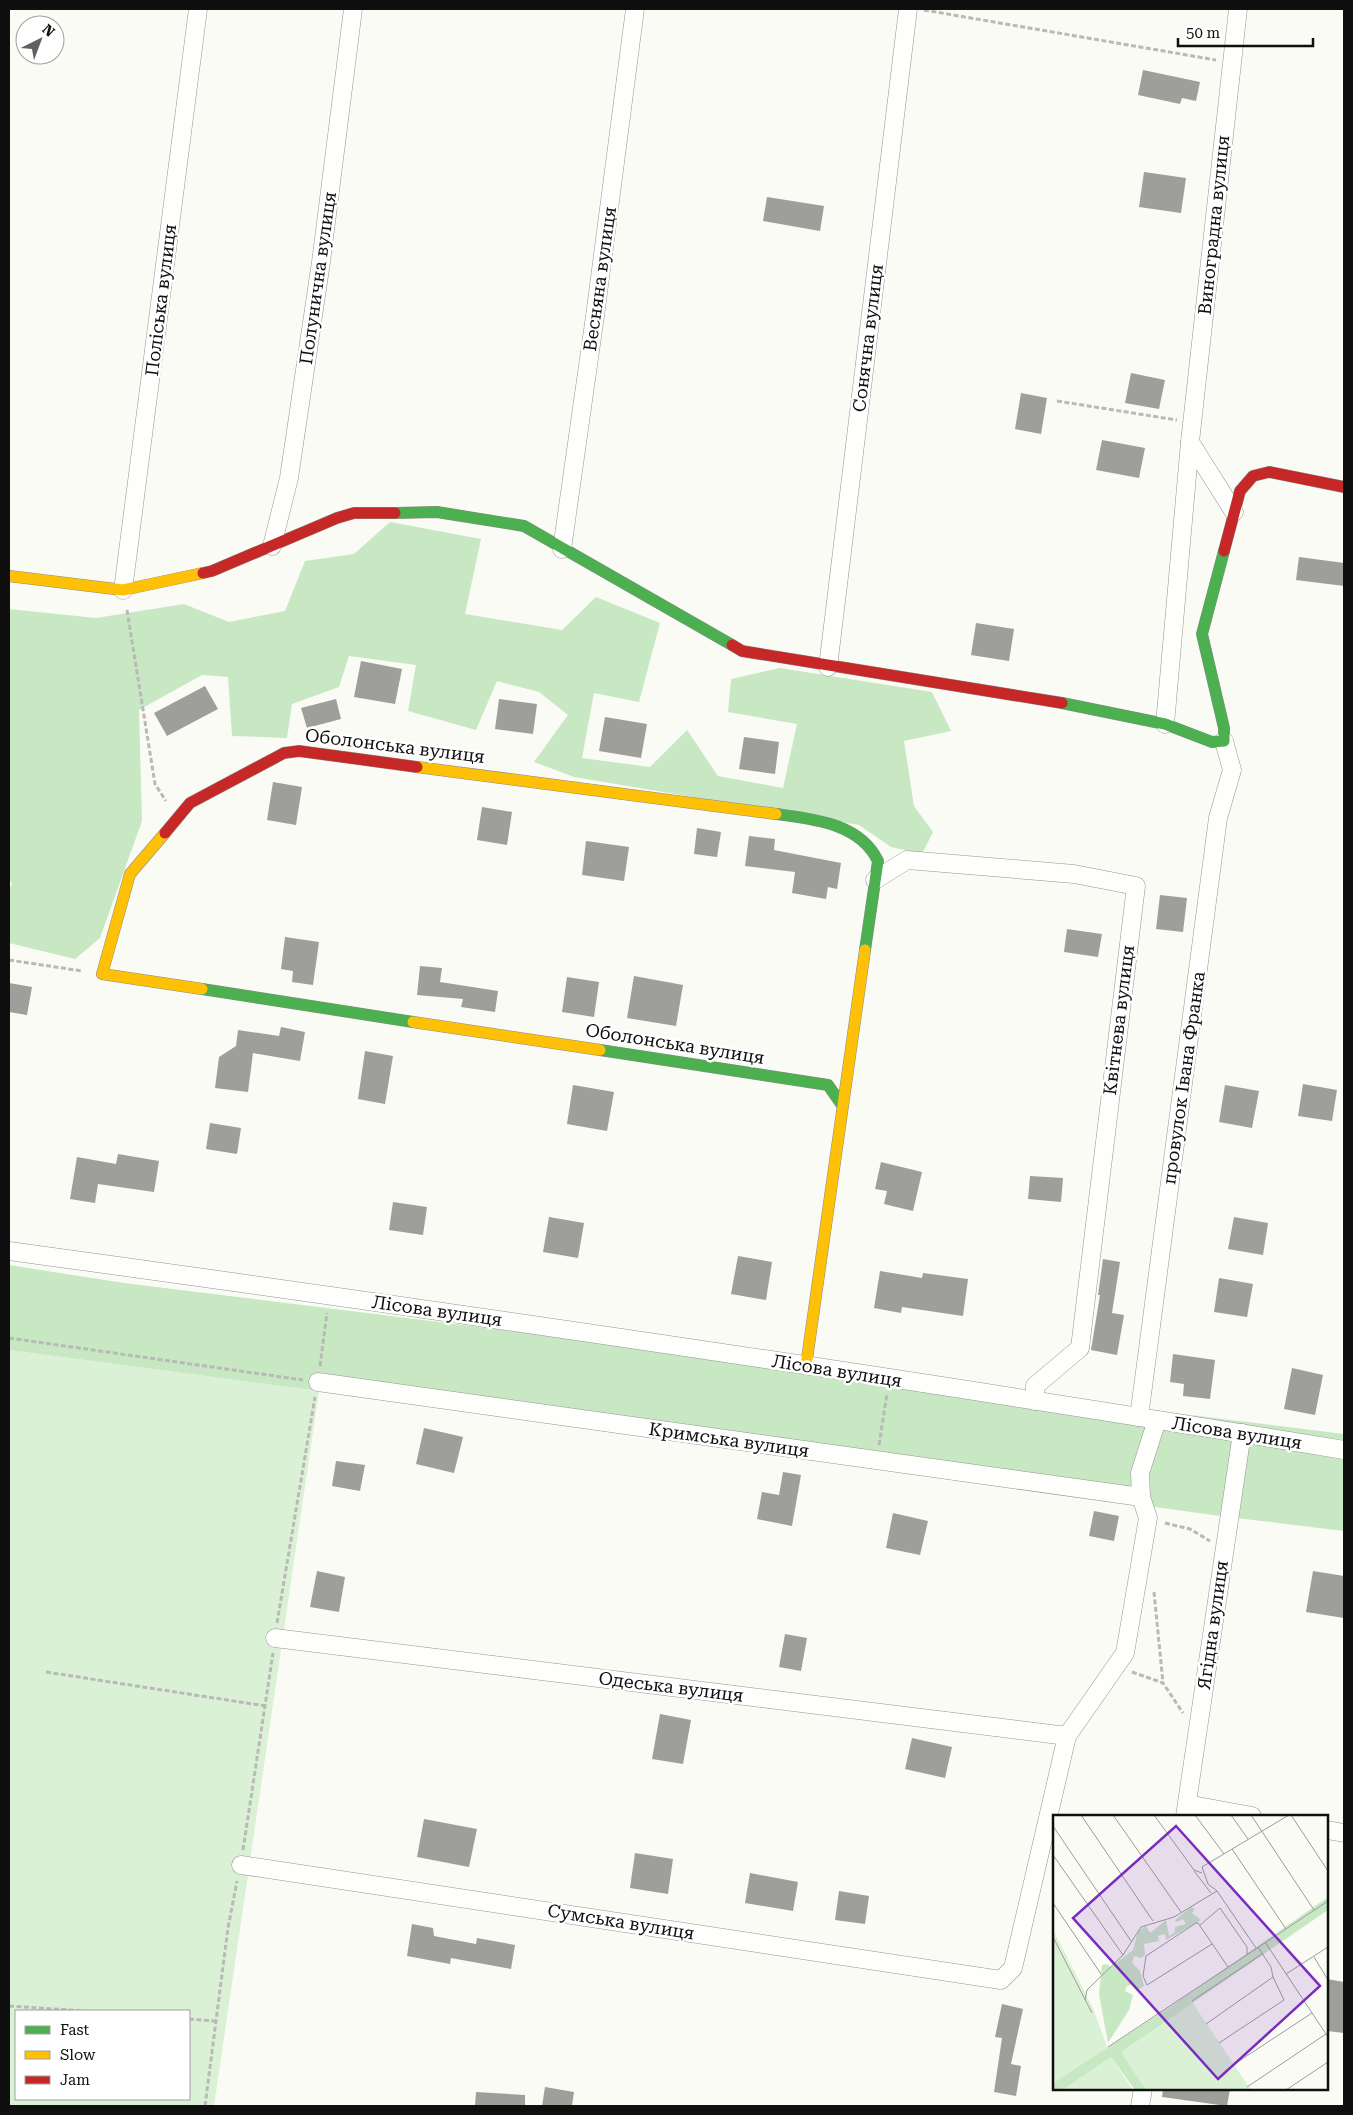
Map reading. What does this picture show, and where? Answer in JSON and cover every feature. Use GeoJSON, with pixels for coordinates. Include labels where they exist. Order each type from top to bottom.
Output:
{"type":"FeatureCollection","features":[{"type":"Feature","properties":{"kind":"street","name":"Поліська вулиця"},"geometry":{"type":"LineString","coordinates":[[123,590],[198,9]]}},
{"type":"Feature","properties":{"kind":"street","name":"Полунична вулиця"},"geometry":{"type":"LineString","coordinates":[[272,546],[292,458],[321,262],[353,9]]}},
{"type":"Feature","properties":{"kind":"street","name":"Весняна вулиця"},"geometry":{"type":"LineString","coordinates":[[562,549],[635,9]]}},
{"type":"Feature","properties":{"kind":"street","name":"Сонячна вулиця"},"geometry":{"type":"LineString","coordinates":[[828,666],[908,9]]}},
{"type":"Feature","properties":{"kind":"street","name":"Виноградна вулиця"},"geometry":{"type":"LineString","coordinates":[[1165,724],[1190,442],[1238,9]]}},
{"type":"Feature","properties":{"kind":"street"},"geometry":{"type":"LineString","coordinates":[[1190,442],[1234,512]]}},
{"type":"Feature","properties":{"kind":"street"},"geometry":{"type":"LineString","coordinates":[[9,576],[123,590],[212,571],[337,518],[354,513],[437,512],[524,526],[742,651],[1055,701],[1165,724],[1212,742],[1224,741],[1224,728],[1202,634],[1240,491],[1253,476],[1269,472],[1344,487]]}},
{"type":"Feature","properties":{"kind":"street","name":"провулок Івана Франка"},"geometry":{"type":"LineString","coordinates":[[1139,1417],[1218,818],[1232,770],[1224,741]]}},
{"type":"Feature","properties":{"kind":"street","name":"Оболонська вулиця"},"geometry":{"type":"LineString","coordinates":[[806,1366],[878,861],[872,848],[862,838],[830,824],[790,816],[299,751],[274,757],[190,803],[130,874],[102,974],[828,1085],[842,1105]]}},
{"type":"Feature","properties":{"kind":"street","name":"Квітнева вулиця"},"geometry":{"type":"LineString","coordinates":[[875,880],[907,860],[1074,874],[1136,886],[1080,1348],[1036,1386],[1035,1401]]}},
{"type":"Feature","properties":{"kind":"street","name":"Лісова вулиця"},"geometry":{"type":"LineString","coordinates":[[9,1251],[330,1295],[889,1378],[1344,1450]]}},
{"type":"Feature","properties":{"kind":"street","name":"Кримська вулиця"},"geometry":{"type":"LineString","coordinates":[[318,1382],[1141,1497]]}},
{"type":"Feature","properties":{"kind":"street"},"geometry":{"type":"LineString","coordinates":[[1067,1736],[1125,1654],[1148,1518],[1141,1497],[1140,1473],[1157,1420]]}},
{"type":"Feature","properties":{"kind":"street","name":"Ягідна вулиця"},"geometry":{"type":"LineString","coordinates":[[1186,1810],[1242,1433]]}},
{"type":"Feature","properties":{"kind":"street","name":"Одеська вулиця"},"geometry":{"type":"LineString","coordinates":[[275,1638],[1067,1736]]}},
{"type":"Feature","properties":{"kind":"street","name":"Сумська вулиця"},"geometry":{"type":"LineString","coordinates":[[240,1864],[1001,1980],[1013,1968],[1067,1736]]}},
{"type":"Feature","properties":{"kind":"street"},"geometry":{"type":"LineString","coordinates":[[1186,1810],[1241,1815]]}},
{"type":"Feature","properties":{"kind":"street"},"geometry":{"type":"LineString","coordinates":[[1328,1830],[1344,1833]]}},
{"type":"Feature","properties":{"kind":"street"},"geometry":{"type":"LineString","coordinates":[[1140,2106],[1143,2090]]}},
{"type":"Feature","properties":{"kind":"path"},"geometry":{"type":"LineString","coordinates":[[918,9],[1231,62]]}},
{"type":"Feature","properties":{"kind":"path"},"geometry":{"type":"LineString","coordinates":[[1057,401],[1192,423]]}},
{"type":"Feature","properties":{"kind":"path"},"geometry":{"type":"LineString","coordinates":[[123,590],[155,784],[177,818]]}},
{"type":"Feature","properties":{"kind":"path"},"geometry":{"type":"LineString","coordinates":[[9,960],[102,974]]}},
{"type":"Feature","properties":{"kind":"path"},"geometry":{"type":"LineString","coordinates":[[204,2106],[228,1928],[266,1706],[275,1638],[318,1382],[330,1295]]}},
{"type":"Feature","properties":{"kind":"path"},"geometry":{"type":"LineString","coordinates":[[9,1338],[318,1382]]}},
{"type":"Feature","properties":{"kind":"path"},"geometry":{"type":"LineString","coordinates":[[877,1460],[889,1378]]}},
{"type":"Feature","properties":{"kind":"path"},"geometry":{"type":"LineString","coordinates":[[1148,1518],[1190,1529],[1224,1550]]}},
{"type":"Feature","properties":{"kind":"path"},"geometry":{"type":"LineString","coordinates":[[1154,1586],[1163,1683],[1197,1734]]}},
{"type":"Feature","properties":{"kind":"path"},"geometry":{"type":"LineString","coordinates":[[1118,1666],[1163,1683]]}},
{"type":"Feature","properties":{"kind":"path"},"geometry":{"type":"LineString","coordinates":[[46,1672],[266,1706]]}},
{"type":"Feature","properties":{"kind":"path"},"geometry":{"type":"LineString","coordinates":[[9,2006],[69,2010]]}},
{"type":"Feature","properties":{"kind":"path"},"geometry":{"type":"LineString","coordinates":[[190,2019],[216,2021]]}},
{"type":"Feature","properties":{"kind":"green space"},"geometry":{"type":"Polygon","coordinates":[[[390,522],[481,539],[465,614],[562,630],[596,597],[660,623],[639,702],[594,693],[582,758],[650,767],[687,730],[718,776],[783,788],[797,724],[728,712],[731,679],[780,668],[932,692],[951,731],[904,741],[914,806],[933,832],[922,854],[891,847],[859,825],[574,777],[534,762],[568,715],[539,692],[497,681],[476,730],[408,711],[416,665],[349,656],[339,687],[292,704],[287,738],[232,736],[228,677],[202,675],[139,710],[142,821],[100,938],[75,959],[9,943],[9,890],[12,884],[9,879],[9,609],[96,618],[184,604],[229,622],[285,611],[305,561],[354,554],[390,522]]]}},
{"type":"Feature","properties":{"kind":"green space"},"geometry":{"type":"Polygon","coordinates":[[[9,1265],[124,1283],[1344,1434],[1344,1531],[1220,1516],[9,1350],[9,1265]]]}},
{"type":"Feature","properties":{"kind":"green space"},"geometry":{"type":"Polygon","coordinates":[[[9,1350],[319,1391],[214,2106],[9,2106],[9,1350]]]}},
{"type":"Feature","properties":{"kind":"building"},"geometry":{"type":"Polygon","coordinates":[[[1143,70],[1200,82],[1196,101],[1182,98],[1180,104],[1138,95],[1143,70]]]}},
{"type":"Feature","properties":{"kind":"building"},"geometry":{"type":"Polygon","coordinates":[[[1144,172],[1186,178],[1181,213],[1139,207],[1144,172]]]}},
{"type":"Feature","properties":{"kind":"building"},"geometry":{"type":"Polygon","coordinates":[[[767,197],[824,206],[820,231],[763,221],[767,197]]]}},
{"type":"Feature","properties":{"kind":"building"},"geometry":{"type":"Polygon","coordinates":[[[1131,373],[1165,380],[1159,409],[1125,403],[1131,373]]]}},
{"type":"Feature","properties":{"kind":"building"},"geometry":{"type":"Polygon","coordinates":[[[1021,393],[1047,398],[1041,434],[1015,429],[1021,393]]]}},
{"type":"Feature","properties":{"kind":"building"},"geometry":{"type":"Polygon","coordinates":[[[1102,440],[1145,448],[1139,478],[1096,470],[1102,440]]]}},
{"type":"Feature","properties":{"kind":"building"},"geometry":{"type":"Polygon","coordinates":[[[1299,557],[1344,563],[1344,586],[1296,580],[1299,557]]]}},
{"type":"Feature","properties":{"kind":"building"},"geometry":{"type":"Polygon","coordinates":[[[976,623],[1014,629],[1009,661],[971,655],[976,623]]]}},
{"type":"Feature","properties":{"kind":"building"},"geometry":{"type":"Polygon","coordinates":[[[361,661],[402,669],[395,704],[354,697],[361,661]]]}},
{"type":"Feature","properties":{"kind":"building"},"geometry":{"type":"Polygon","coordinates":[[[205,686],[218,709],[167,736],[154,713],[205,686]]]}},
{"type":"Feature","properties":{"kind":"building"},"geometry":{"type":"Polygon","coordinates":[[[336,699],[341,719],[307,728],[301,708],[336,699]]]}},
{"type":"Feature","properties":{"kind":"building"},"geometry":{"type":"Polygon","coordinates":[[[499,699],[537,704],[533,734],[495,729],[499,699]]]}},
{"type":"Feature","properties":{"kind":"building"},"geometry":{"type":"Polygon","coordinates":[[[605,717],[647,724],[641,758],[599,751],[605,717]]]}},
{"type":"Feature","properties":{"kind":"building"},"geometry":{"type":"Polygon","coordinates":[[[744,737],[779,742],[775,774],[739,769],[744,737]]]}},
{"type":"Feature","properties":{"kind":"building"},"geometry":{"type":"Polygon","coordinates":[[[273,782],[302,787],[296,825],[267,820],[273,782]]]}},
{"type":"Feature","properties":{"kind":"building"},"geometry":{"type":"Polygon","coordinates":[[[482,807],[512,812],[507,845],[477,840],[482,807]]]}},
{"type":"Feature","properties":{"kind":"building"},"geometry":{"type":"Polygon","coordinates":[[[697,828],[721,832],[717,857],[694,854],[697,828]]]}},
{"type":"Feature","properties":{"kind":"building"},"geometry":{"type":"Polygon","coordinates":[[[749,836],[775,839],[774,850],[841,863],[837,889],[828,887],[826,899],[792,893],[795,872],[745,866],[749,836]]]}},
{"type":"Feature","properties":{"kind":"building"},"geometry":{"type":"Polygon","coordinates":[[[586,841],[629,847],[624,881],[582,875],[586,841]]]}},
{"type":"Feature","properties":{"kind":"building"},"geometry":{"type":"Polygon","coordinates":[[[1160,895],[1187,898],[1183,932],[1156,929],[1160,895]]]}},
{"type":"Feature","properties":{"kind":"building"},"geometry":{"type":"Polygon","coordinates":[[[1067,929],[1102,934],[1098,957],[1064,952],[1067,929]]]}},
{"type":"Feature","properties":{"kind":"building"},"geometry":{"type":"Polygon","coordinates":[[[285,937],[319,942],[313,985],[292,982],[293,971],[281,969],[285,937]]]}},
{"type":"Feature","properties":{"kind":"building"},"geometry":{"type":"Polygon","coordinates":[[[420,966],[442,968],[440,982],[498,991],[495,1012],[461,1007],[463,999],[417,995],[420,966]]]}},
{"type":"Feature","properties":{"kind":"building"},"geometry":{"type":"Polygon","coordinates":[[[634,976],[683,985],[676,1026],[627,1018],[634,976]]]}},
{"type":"Feature","properties":{"kind":"building"},"geometry":{"type":"Polygon","coordinates":[[[567,977],[599,982],[594,1017],[562,1012],[567,977]]]}},
{"type":"Feature","properties":{"kind":"building"},"geometry":{"type":"Polygon","coordinates":[[[9,983],[32,987],[27,1015],[9,1012],[9,983]]]}},
{"type":"Feature","properties":{"kind":"building"},"geometry":{"type":"Polygon","coordinates":[[[281,1027],[305,1032],[300,1061],[253,1053],[248,1092],[215,1088],[219,1057],[236,1046],[238,1030],[279,1036],[281,1027]]]}},
{"type":"Feature","properties":{"kind":"building"},"geometry":{"type":"Polygon","coordinates":[[[365,1051],[393,1056],[385,1104],[358,1099],[365,1051]]]}},
{"type":"Feature","properties":{"kind":"building"},"geometry":{"type":"Polygon","coordinates":[[[1303,1084],[1337,1090],[1332,1121],[1298,1116],[1303,1084]]]}},
{"type":"Feature","properties":{"kind":"building"},"geometry":{"type":"Polygon","coordinates":[[[573,1085],[614,1092],[607,1131],[567,1124],[573,1085]]]}},
{"type":"Feature","properties":{"kind":"building"},"geometry":{"type":"Polygon","coordinates":[[[1225,1085],[1259,1091],[1252,1128],[1219,1122],[1225,1085]]]}},
{"type":"Feature","properties":{"kind":"building"},"geometry":{"type":"Polygon","coordinates":[[[210,1123],[241,1128],[237,1154],[206,1149],[210,1123]]]}},
{"type":"Feature","properties":{"kind":"building"},"geometry":{"type":"Polygon","coordinates":[[[118,1154],[159,1161],[154,1192],[98,1184],[95,1203],[70,1199],[77,1157],[116,1164],[118,1154]]]}},
{"type":"Feature","properties":{"kind":"building"},"geometry":{"type":"Polygon","coordinates":[[[881,1162],[922,1172],[913,1211],[884,1204],[887,1191],[875,1189],[881,1162]]]}},
{"type":"Feature","properties":{"kind":"building"},"geometry":{"type":"Polygon","coordinates":[[[1030,1176],[1063,1178],[1061,1202],[1028,1199],[1030,1176]]]}},
{"type":"Feature","properties":{"kind":"building"},"geometry":{"type":"Polygon","coordinates":[[[393,1202],[427,1207],[423,1235],[389,1230],[393,1202]]]}},
{"type":"Feature","properties":{"kind":"building"},"geometry":{"type":"Polygon","coordinates":[[[549,1217],[584,1223],[578,1258],[543,1252],[549,1217]]]}},
{"type":"Feature","properties":{"kind":"building"},"geometry":{"type":"Polygon","coordinates":[[[1234,1217],[1268,1223],[1263,1255],[1228,1249],[1234,1217]]]}},
{"type":"Feature","properties":{"kind":"building"},"geometry":{"type":"Polygon","coordinates":[[[738,1256],[772,1262],[766,1300],[731,1294],[738,1256]]]}},
{"type":"Feature","properties":{"kind":"building"},"geometry":{"type":"Polygon","coordinates":[[[1103,1259],[1120,1262],[1112,1313],[1124,1315],[1117,1355],[1091,1350],[1100,1295],[1098,1295],[1103,1259]]]}},
{"type":"Feature","properties":{"kind":"building"},"geometry":{"type":"Polygon","coordinates":[[[880,1271],[922,1278],[923,1273],[968,1279],[963,1316],[902,1307],[901,1313],[874,1308],[880,1271]]]}},
{"type":"Feature","properties":{"kind":"building"},"geometry":{"type":"Polygon","coordinates":[[[1219,1278],[1253,1284],[1247,1317],[1214,1312],[1219,1278]]]}},
{"type":"Feature","properties":{"kind":"building"},"geometry":{"type":"Polygon","coordinates":[[[1173,1354],[1215,1360],[1210,1399],[1183,1396],[1184,1384],[1170,1382],[1173,1354]]]}},
{"type":"Feature","properties":{"kind":"building"},"geometry":{"type":"Polygon","coordinates":[[[1292,1368],[1323,1375],[1315,1415],[1284,1409],[1292,1368]]]}},
{"type":"Feature","properties":{"kind":"building"},"geometry":{"type":"Polygon","coordinates":[[[424,1428],[463,1437],[454,1473],[416,1464],[424,1428]]]}},
{"type":"Feature","properties":{"kind":"building"},"geometry":{"type":"Polygon","coordinates":[[[336,1461],[365,1465],[360,1491],[332,1486],[336,1461]]]}},
{"type":"Feature","properties":{"kind":"building"},"geometry":{"type":"Polygon","coordinates":[[[783,1472],[801,1475],[792,1526],[757,1519],[762,1492],[779,1495],[783,1472]]]}},
{"type":"Feature","properties":{"kind":"building"},"geometry":{"type":"Polygon","coordinates":[[[1094,1511],[1119,1516],[1114,1541],[1089,1536],[1094,1511]]]}},
{"type":"Feature","properties":{"kind":"building"},"geometry":{"type":"Polygon","coordinates":[[[893,1513],[928,1521],[920,1555],[886,1548],[893,1513]]]}},
{"type":"Feature","properties":{"kind":"building"},"geometry":{"type":"Polygon","coordinates":[[[317,1571],[345,1577],[339,1612],[310,1607],[317,1571]]]}},
{"type":"Feature","properties":{"kind":"building"},"geometry":{"type":"Polygon","coordinates":[[[1313,1571],[1344,1576],[1344,1618],[1306,1612],[1313,1571]]]}},
{"type":"Feature","properties":{"kind":"building"},"geometry":{"type":"Polygon","coordinates":[[[785,1634],[807,1638],[801,1671],[779,1667],[785,1634]]]}},
{"type":"Feature","properties":{"kind":"building"},"geometry":{"type":"Polygon","coordinates":[[[660,1714],[691,1720],[683,1764],[652,1759],[660,1714]]]}},
{"type":"Feature","properties":{"kind":"building"},"geometry":{"type":"Polygon","coordinates":[[[912,1738],[952,1747],[945,1778],[905,1769],[912,1738]]]}},
{"type":"Feature","properties":{"kind":"building"},"geometry":{"type":"Polygon","coordinates":[[[424,1819],[477,1829],[469,1867],[417,1857],[424,1819]]]}},
{"type":"Feature","properties":{"kind":"building"},"geometry":{"type":"Polygon","coordinates":[[[635,1853],[673,1859],[668,1894],[630,1888],[635,1853]]]}},
{"type":"Feature","properties":{"kind":"building"},"geometry":{"type":"Polygon","coordinates":[[[750,1873],[798,1882],[793,1911],[745,1903],[750,1873]]]}},
{"type":"Feature","properties":{"kind":"building"},"geometry":{"type":"Polygon","coordinates":[[[839,1891],[869,1896],[865,1924],[835,1920],[839,1891]]]}},
{"type":"Feature","properties":{"kind":"building"},"geometry":{"type":"Polygon","coordinates":[[[412,1924],[433,1928],[434,1936],[476,1944],[477,1938],[515,1945],[511,1969],[451,1958],[450,1964],[407,1956],[412,1924]]]}},
{"type":"Feature","properties":{"kind":"building"},"geometry":{"type":"Polygon","coordinates":[[[1328,1979],[1344,1982],[1344,2033],[1328,2031],[1328,1979]]]}},
{"type":"Feature","properties":{"kind":"building"},"geometry":{"type":"Polygon","coordinates":[[[1002,2004],[1023,2009],[1011,2064],[1021,2066],[1016,2096],[994,2092],[1002,2038],[995,2037],[1002,2004]]]}},
{"type":"Feature","properties":{"kind":"building"},"geometry":{"type":"Polygon","coordinates":[[[545,2087],[574,2092],[572,2106],[542,2106],[545,2087]]]}},
{"type":"Feature","properties":{"kind":"building"},"geometry":{"type":"Polygon","coordinates":[[[1163,2090],[1230,2090],[1227,2106],[1162,2097],[1163,2090]]]}},
{"type":"Feature","properties":{"kind":"building"},"geometry":{"type":"Polygon","coordinates":[[[476,2092],[525,2095],[525,2106],[475,2106],[476,2092]]]}},
{"type":"Feature","properties":{"kind":"traffic: fast"},"geometry":{"type":"LineString","coordinates":[[395,513],[437,512],[524,526],[732,645]]}},
{"type":"Feature","properties":{"kind":"traffic: fast"},"geometry":{"type":"LineString","coordinates":[[1062,703],[1165,724],[1212,742],[1224,741],[1224,728],[1202,634],[1224,551]]}},
{"type":"Feature","properties":{"kind":"traffic: fast"},"geometry":{"type":"LineString","coordinates":[[776,814],[834,825],[860,838],[870,848],[878,861],[865,950]]}},
{"type":"Feature","properties":{"kind":"traffic: fast"},"geometry":{"type":"LineString","coordinates":[[202,989],[413,1022]]}},
{"type":"Feature","properties":{"kind":"traffic: fast"},"geometry":{"type":"LineString","coordinates":[[600,1050],[828,1085],[842,1105]]}},
{"type":"Feature","properties":{"kind":"traffic: slow"},"geometry":{"type":"LineString","coordinates":[[9,576],[123,590],[203,573]]}},
{"type":"Feature","properties":{"kind":"traffic: slow"},"geometry":{"type":"LineString","coordinates":[[417,767],[776,814]]}},
{"type":"Feature","properties":{"kind":"traffic: slow"},"geometry":{"type":"LineString","coordinates":[[165,833],[130,874],[102,974],[202,989]]}},
{"type":"Feature","properties":{"kind":"traffic: slow"},"geometry":{"type":"LineString","coordinates":[[806,1366],[865,950]]}},
{"type":"Feature","properties":{"kind":"traffic: slow"},"geometry":{"type":"LineString","coordinates":[[413,1022],[600,1050]]}},
{"type":"Feature","properties":{"kind":"traffic: jam"},"geometry":{"type":"LineString","coordinates":[[1224,551],[1240,491],[1253,476],[1269,472],[1344,487]]}},
{"type":"Feature","properties":{"kind":"traffic: jam"},"geometry":{"type":"LineString","coordinates":[[203,573],[212,571],[337,518],[354,513],[395,513]]}},
{"type":"Feature","properties":{"kind":"traffic: jam"},"geometry":{"type":"LineString","coordinates":[[732,645],[742,651],[1062,703]]}},
{"type":"Feature","properties":{"kind":"traffic: jam"},"geometry":{"type":"LineString","coordinates":[[165,833],[190,803],[284,753],[299,751],[417,767]]}}]}
